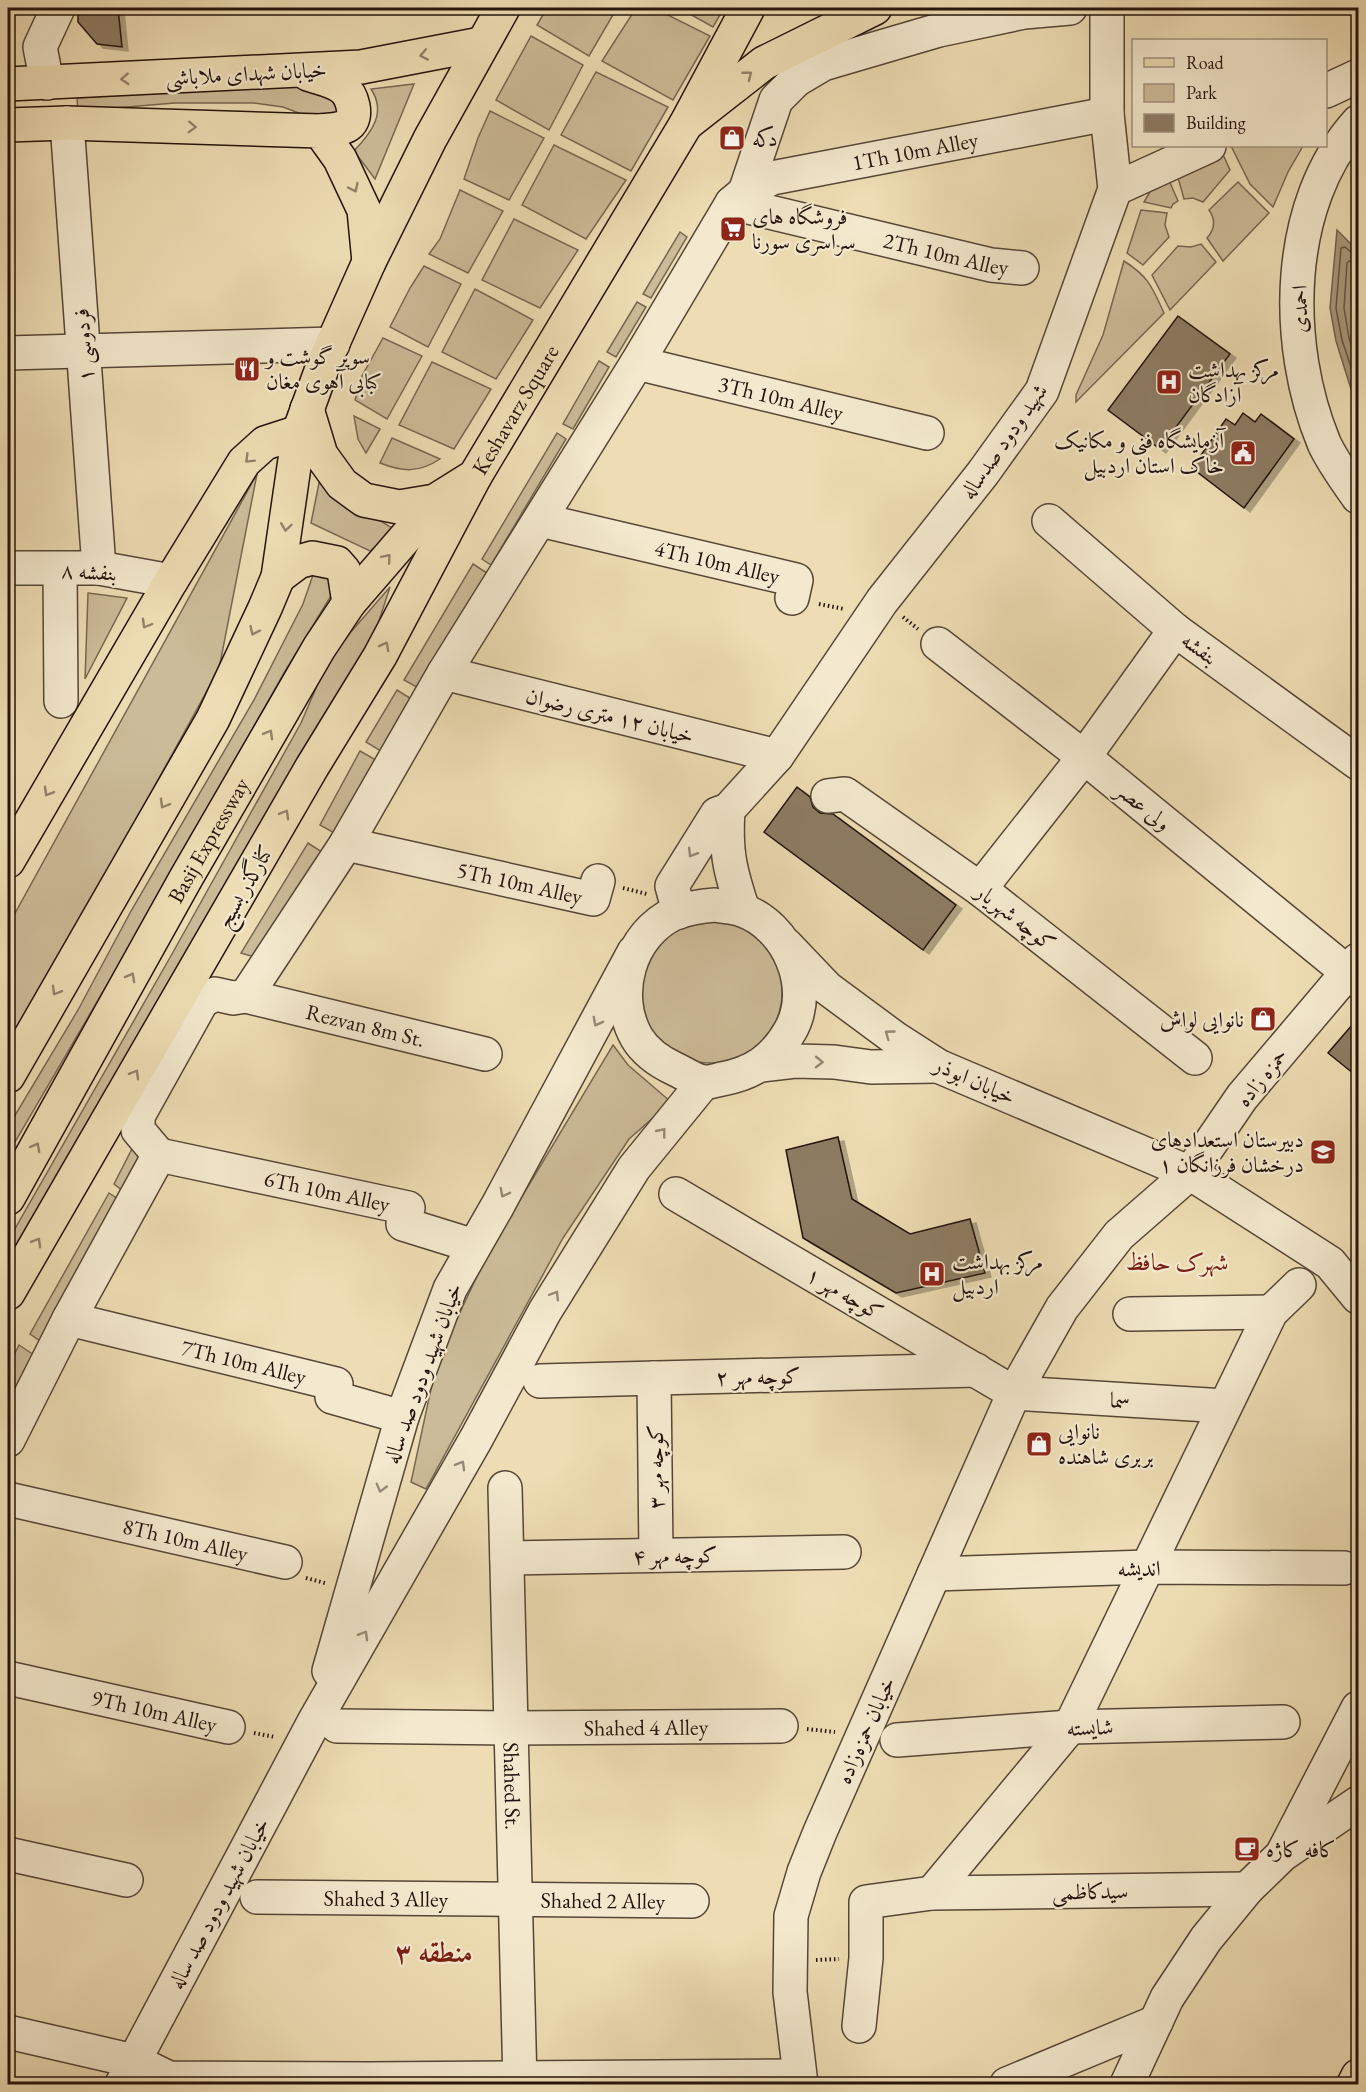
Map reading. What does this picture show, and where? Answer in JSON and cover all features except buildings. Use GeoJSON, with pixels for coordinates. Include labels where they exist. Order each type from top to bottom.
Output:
{"type":"FeatureCollection","features":[{"type":"Feature","properties":{"kind":"main road","name":"Keshavarz Square"},"geometry":{"type":"LineString","coordinates":[[303,420],[321,455],[342,484],[364,500],[399,507],[435,501],[475,476],[686,124],[748,8]]}},
{"type":"Feature","properties":{"kind":"main road"},"geometry":{"type":"LineString","coordinates":[[686,124],[764,63],[875,8]]}},
{"type":"Feature","properties":{"kind":"main road","name":"خیابان شهدای ملاباشی"},"geometry":{"type":"LineString","coordinates":[[8,84],[361,68],[488,23]]}},
{"type":"Feature","properties":{"kind":"main road"},"geometry":{"type":"LineString","coordinates":[[8,1076],[213,719],[278,578],[303,420],[369,262],[488,23]]}},
{"type":"Feature","properties":{"kind":"main road"},"geometry":{"type":"LineString","coordinates":[[8,125],[67,123],[320,131],[347,126],[352,120],[353,109],[345,89],[299,71]]}},
{"type":"Feature","properties":{"kind":"main road"},"geometry":{"type":"LineString","coordinates":[[47,83],[51,105],[67,123]]}},
{"type":"Feature","properties":{"kind":"main road"},"geometry":{"type":"LineString","coordinates":[[320,131],[340,159],[364,210],[369,262]]}},
{"type":"Feature","properties":{"kind":"main road"},"geometry":{"type":"LineString","coordinates":[[8,861],[171,580],[244,462],[265,443],[303,420]]}},
{"type":"Feature","properties":{"kind":"main road","name":"کنارگذر بسیج"},"geometry":{"type":"LineString","coordinates":[[8,1293],[312,767],[380,656],[475,476]]}},
{"type":"Feature","properties":{"kind":"main road","name":"Basij Expressway"},"geometry":{"type":"LineString","coordinates":[[8,1198],[303,676],[349,603],[435,501]]}},
{"type":"Feature","properties":{"kind":"main road"},"geometry":{"type":"LineString","coordinates":[[278,578],[298,562],[312,558],[337,563],[344,571],[349,603]]}},
{"type":"Feature","properties":{"kind":"main road"},"geometry":{"type":"LineString","coordinates":[[1354,2085],[1359,2076]]}},
{"type":"Feature","properties":{"kind":"street"},"geometry":{"type":"LineString","coordinates":[[47,83],[40,47],[58,8]]}},
{"type":"Feature","properties":{"kind":"street"},"geometry":{"type":"LineString","coordinates":[[246,996],[346,844],[444,673],[738,198],[776,100],[796,80],[823,64],[939,30],[1024,12],[1070,8]]}},
{"type":"Feature","properties":{"kind":"street","name":"شهید ودود صدساله"},"geometry":{"type":"LineString","coordinates":[[676,913],[672,886],[717,814],[729,810],[777,756],[877,608],[983,472],[1042,391],[1115,189],[1107,114],[1107,8]]}},
{"type":"Feature","properties":{"kind":"street"},"geometry":{"type":"LineString","coordinates":[[1327,91],[1359,76]]}},
{"type":"Feature","properties":{"kind":"street","name":"1Th 10m Alley"},"geometry":{"type":"LineString","coordinates":[[738,198],[772,178],[1107,114]]}},
{"type":"Feature","properties":{"kind":"street","name":"احمدی"},"geometry":{"type":"LineString","coordinates":[[1359,122],[1343,139],[1317,186],[1304,237],[1296,289],[1298,343],[1306,393],[1325,445],[1359,497]]}},
{"type":"Feature","properties":{"kind":"street","name":"فردوسی ۱"},"geometry":{"type":"LineString","coordinates":[[67,123],[99,568]]}},
{"type":"Feature","properties":{"kind":"street"},"geometry":{"type":"LineString","coordinates":[[1115,189],[1207,147]]}},
{"type":"Feature","properties":{"kind":"street","name":"2Th 10m Alley"},"geometry":{"type":"LineString","coordinates":[[738,198],[992,265],[1022,268]]}},
{"type":"Feature","properties":{"kind":"street"},"geometry":{"type":"LineString","coordinates":[[8,353],[333,344]]}},
{"type":"Feature","properties":{"kind":"street","name":"3Th 10m Alley"},"geometry":{"type":"LineString","coordinates":[[637,363],[927,433]]}},
{"type":"Feature","properties":{"kind":"street","name":"4Th 10m Alley"},"geometry":{"type":"LineString","coordinates":[[540,520],[796,580],[792,598]]}},
{"type":"Feature","properties":{"kind":"street","name":"بنفشه"},"geometry":{"type":"LineString","coordinates":[[1049,521],[1175,630],[1359,764]]}},
{"type":"Feature","properties":{"kind":"street","name":"بنفشه ۸"},"geometry":{"type":"LineString","coordinates":[[8,568],[99,568],[171,580]]}},
{"type":"Feature","properties":{"kind":"street"},"geometry":{"type":"LineString","coordinates":[[60,569],[61,701]]}},
{"type":"Feature","properties":{"kind":"street"},"geometry":{"type":"LineString","coordinates":[[980,889],[1084,757],[1175,630]]}},
{"type":"Feature","properties":{"kind":"street","name":"ولی عصر"},"geometry":{"type":"LineString","coordinates":[[938,644],[1355,971]]}},
{"type":"Feature","properties":{"kind":"street","name":"خیابان ۱۲ متری رضوان"},"geometry":{"type":"LineString","coordinates":[[444,673],[777,756]]}},
{"type":"Feature","properties":{"kind":"street","name":"کوچه شهریار"},"geometry":{"type":"LineString","coordinates":[[828,796],[845,794],[980,889],[1195,1058]]}},
{"type":"Feature","properties":{"kind":"street"},"geometry":{"type":"LineString","coordinates":[[729,810],[726,839],[729,862],[742,910]]}},
{"type":"Feature","properties":{"kind":"street","name":"5Th 10m Alley"},"geometry":{"type":"LineString","coordinates":[[346,844],[593,899],[598,881]]}},
{"type":"Feature","properties":{"kind":"street"},"geometry":{"type":"LineString","coordinates":[[761,1065],[780,1047],[794,1024],[800,998],[797,970],[786,945],[767,924],[742,910],[715,905],[694,907],[676,913],[658,924],[645,936],[634,952],[626,980],[626,1010],[637,1038],[657,1060],[704,1082],[736,1076],[761,1065],[795,1061],[834,1062],[871,1067],[938,1066]]}},
{"type":"Feature","properties":{"kind":"street","name":"خیابان ابوذر"},"geometry":{"type":"LineString","coordinates":[[786,945],[827,988],[896,1039],[938,1066],[1190,1173],[1330,1263],[1359,1297]]}},
{"type":"Feature","properties":{"kind":"street","name":"خیابان شهید ودود صد ساله"},"geometry":{"type":"LineString","coordinates":[[318,1730],[352,1590],[402,1417],[450,1289],[634,952]]}},
{"type":"Feature","properties":{"kind":"street","name":"حمزه زاده"},"geometry":{"type":"LineString","coordinates":[[1014,1393],[1062,1308],[1119,1235],[1190,1173],[1242,1097],[1355,971]]}},
{"type":"Feature","properties":{"kind":"street","name":"Rezvan 8m St."},"geometry":{"type":"LineString","coordinates":[[159,1155],[138,1130],[138,1116],[202,1001],[215,994],[233,998],[246,996],[485,1054]]}},
{"type":"Feature","properties":{"kind":"street","name":"خیابان شهید ودود صد ساله"},"geometry":{"type":"LineString","coordinates":[[128,2073],[318,1730],[551,1301],[634,1168],[704,1082]]}},
{"type":"Feature","properties":{"kind":"street"},"geometry":{"type":"LineString","coordinates":[[8,1440],[69,1319],[159,1155]]}},
{"type":"Feature","properties":{"kind":"street","name":"6Th 10m Alley"},"geometry":{"type":"LineString","coordinates":[[159,1155],[408,1208],[403,1224],[474,1246]]}},
{"type":"Feature","properties":{"kind":"street","name":"کوچه مهر ۱"},"geometry":{"type":"LineString","coordinates":[[676,1194],[1014,1393]]}},
{"type":"Feature","properties":{"kind":"street"},"geometry":{"type":"LineString","coordinates":[[932,1893],[1070,1727],[1271,1312],[1299,1285]]}},
{"type":"Feature","properties":{"kind":"street"},"geometry":{"type":"LineString","coordinates":[[1130,1314],[1271,1312]]}},
{"type":"Feature","properties":{"kind":"street","name":"7Th 10m Alley"},"geometry":{"type":"LineString","coordinates":[[69,1319],[336,1384],[332,1397],[402,1417]]}},
{"type":"Feature","properties":{"kind":"street","name":"کوچه مهر ۲"},"geometry":{"type":"LineString","coordinates":[[540,1381],[976,1370]]}},
{"type":"Feature","properties":{"kind":"street","name":"کوچه مهر ۳"},"geometry":{"type":"LineString","coordinates":[[654,1378],[656,1555]]}},
{"type":"Feature","properties":{"kind":"street","name":"سما"},"geometry":{"type":"LineString","coordinates":[[1014,1393],[1225,1406]]}},
{"type":"Feature","properties":{"kind":"street","name":"خیابان حمزه‌زاده"},"geometry":{"type":"LineString","coordinates":[[800,2080],[790,1992],[791,1916],[804,1872],[1014,1393]]}},
{"type":"Feature","properties":{"kind":"street","name":"Shahed St."},"geometry":{"type":"LineString","coordinates":[[505,1488],[520,2081]]}},
{"type":"Feature","properties":{"kind":"street","name":"8Th 10m Alley"},"geometry":{"type":"LineString","coordinates":[[8,1499],[285,1562]]}},
{"type":"Feature","properties":{"kind":"street","name":"کوچه مهر ۴"},"geometry":{"type":"LineString","coordinates":[[507,1558],[844,1551]]}},
{"type":"Feature","properties":{"kind":"street","name":"اندیشه"},"geometry":{"type":"LineString","coordinates":[[934,1574],[1147,1567],[1344,1568]]}},
{"type":"Feature","properties":{"kind":"street","name":"9Th 10m Alley"},"geometry":{"type":"LineString","coordinates":[[8,1678],[228,1727]]}},
{"type":"Feature","properties":{"kind":"street"},"geometry":{"type":"LineString","coordinates":[[1282,1855],[1359,1708]]}},
{"type":"Feature","properties":{"kind":"street","name":"شایسته"},"geometry":{"type":"LineString","coordinates":[[897,1740],[1070,1727],[1283,1722]]}},
{"type":"Feature","properties":{"kind":"street","name":"Shahed 4 Alley"},"geometry":{"type":"LineString","coordinates":[[318,1730],[781,1725]]}},
{"type":"Feature","properties":{"kind":"street"},"geometry":{"type":"LineString","coordinates":[[1127,2085],[1167,1998],[1206,1939],[1247,1889],[1282,1855],[1359,1803]]}},
{"type":"Feature","properties":{"kind":"street"},"geometry":{"type":"LineString","coordinates":[[8,1854],[126,1880]]}},
{"type":"Feature","properties":{"kind":"street","name":"سیدکاظمی"},"geometry":{"type":"LineString","coordinates":[[867,1958],[866,1902],[932,1893],[1247,1889]]}},
{"type":"Feature","properties":{"kind":"street","name":"Shahed 3 Alley"},"geometry":{"type":"LineString","coordinates":[[257,1897],[515,1898]]}},
{"type":"Feature","properties":{"kind":"street","name":"Shahed 2 Alley"},"geometry":{"type":"LineString","coordinates":[[515,1898],[692,1901]]}},
{"type":"Feature","properties":{"kind":"street"},"geometry":{"type":"LineString","coordinates":[[859,2026],[867,1958]]}},
{"type":"Feature","properties":{"kind":"street"},"geometry":{"type":"LineString","coordinates":[[1007,2085],[1156,2022]]}},
{"type":"Feature","properties":{"kind":"street"},"geometry":{"type":"LineString","coordinates":[[8,2032],[128,2073],[169,2078],[367,2082],[800,2080]]}},
{"type":"Feature","properties":{"kind":"path","name":"4Th 10m Alley"},"geometry":{"type":"LineString","coordinates":[[792,598],[877,608]]}},
{"type":"Feature","properties":{"kind":"path"},"geometry":{"type":"LineString","coordinates":[[877,608],[938,644]]}},
{"type":"Feature","properties":{"kind":"path","name":"5Th 10m Alley"},"geometry":{"type":"LineString","coordinates":[[598,881],[654,896],[676,913]]}},
{"type":"Feature","properties":{"kind":"path"},"geometry":{"type":"LineString","coordinates":[[285,1562],[284,1572],[352,1590]]}},
{"type":"Feature","properties":{"kind":"path"},"geometry":{"type":"LineString","coordinates":[[781,1725],[862,1736]]}},
{"type":"Feature","properties":{"kind":"path","name":"9Th 10m Alley"},"geometry":{"type":"LineString","coordinates":[[228,1727],[318,1730]]}},
{"type":"Feature","properties":{"kind":"path"},"geometry":{"type":"LineString","coordinates":[[791,1960],[867,1958]]}},
{"type":"Feature","properties":{"kind":"green space"},"geometry":{"type":"Polygon","coordinates":[[[547,8],[617,8],[589,56],[537,25],[547,8]]]}},
{"type":"Feature","properties":{"kind":"green space"},"geometry":{"type":"Polygon","coordinates":[[[636,8],[654,8],[710,36],[673,100],[602,61],[636,8]]]}},
{"type":"Feature","properties":{"kind":"green space"},"geometry":{"type":"Polygon","coordinates":[[[679,8],[724,8],[713,27],[679,8]]]}},
{"type":"Feature","properties":{"kind":"green space"},"geometry":{"type":"Polygon","coordinates":[[[531,36],[583,65],[549,130],[496,100],[531,36]]]}},
{"type":"Feature","properties":{"kind":"green space"},"geometry":{"type":"Polygon","coordinates":[[[596,72],[668,107],[631,171],[561,135],[596,72]]]}},
{"type":"Feature","properties":{"kind":"green space"},"geometry":{"type":"Polygon","coordinates":[[[297,84],[335,100],[339,108],[337,116],[325,123],[283,107],[254,103],[175,103],[78,111],[77,98],[297,84]]]}},
{"type":"Feature","properties":{"kind":"green space"},"geometry":{"type":"Polygon","coordinates":[[[414,84],[375,179],[354,151],[375,122],[377,106],[371,89],[414,84]]]}},
{"type":"Feature","properties":{"kind":"green space"},"geometry":{"type":"Polygon","coordinates":[[[490,111],[544,138],[509,200],[464,179],[490,111]]]}},
{"type":"Feature","properties":{"kind":"green space"},"geometry":{"type":"Polygon","coordinates":[[[554,145],[626,180],[586,239],[522,205],[554,145]]]}},
{"type":"Feature","properties":{"kind":"green space"},"geometry":{"type":"Polygon","coordinates":[[[1232,147],[1302,147],[1288,172],[1273,207],[1250,184],[1232,147]]]}},
{"type":"Feature","properties":{"kind":"green space"},"geometry":{"type":"Polygon","coordinates":[[[1221,150],[1230,170],[1203,202],[1193,198],[1184,199],[1177,174],[1221,150]]]}},
{"type":"Feature","properties":{"kind":"green space"},"geometry":{"type":"Polygon","coordinates":[[[1168,178],[1178,201],[1171,208],[1144,202],[1151,190],[1168,178]]]}},
{"type":"Feature","properties":{"kind":"green space"},"geometry":{"type":"Polygon","coordinates":[[[1238,182],[1269,213],[1223,261],[1207,238],[1214,224],[1209,210],[1238,182]]]}},
{"type":"Feature","properties":{"kind":"green space"},"geometry":{"type":"Polygon","coordinates":[[[460,190],[503,211],[468,273],[429,254],[440,239],[460,190]]]}},
{"type":"Feature","properties":{"kind":"green space"},"geometry":{"type":"Polygon","coordinates":[[[1141,210],[1167,213],[1165,225],[1169,237],[1143,265],[1127,253],[1141,210]]]}},
{"type":"Feature","properties":{"kind":"green space"},"geometry":{"type":"Polygon","coordinates":[[[514,219],[578,250],[540,308],[482,280],[514,219]]]}},
{"type":"Feature","properties":{"kind":"green space"},"geometry":{"type":"Polygon","coordinates":[[[680,232],[687,237],[651,298],[643,294],[680,232]]]}},
{"type":"Feature","properties":{"kind":"green space"},"geometry":{"type":"Polygon","coordinates":[[[1201,244],[1216,262],[1170,310],[1152,275],[1178,246],[1191,247],[1201,244]]]}},
{"type":"Feature","properties":{"kind":"green space"},"geometry":{"type":"Polygon","coordinates":[[[1124,261],[1149,283],[1164,313],[1076,402],[1076,395],[1103,335],[1124,261]]]}},
{"type":"Feature","properties":{"kind":"green space"},"geometry":{"type":"Polygon","coordinates":[[[424,266],[461,284],[428,347],[390,327],[424,266]]]}},
{"type":"Feature","properties":{"kind":"green space"},"geometry":{"type":"Polygon","coordinates":[[[475,289],[533,320],[496,379],[442,352],[475,289]]]}},
{"type":"Feature","properties":{"kind":"green space"},"geometry":{"type":"Polygon","coordinates":[[[637,302],[646,307],[616,357],[607,352],[637,302]]]}},
{"type":"Feature","properties":{"kind":"green space"},"geometry":{"type":"Polygon","coordinates":[[[383,338],[422,356],[387,419],[355,400],[362,376],[383,338]]]}},
{"type":"Feature","properties":{"kind":"green space"},"geometry":{"type":"Polygon","coordinates":[[[599,361],[609,367],[573,429],[563,424],[599,361]]]}},
{"type":"Feature","properties":{"kind":"green space"},"geometry":{"type":"Polygon","coordinates":[[[432,362],[491,389],[454,449],[399,425],[432,362]]]}},
{"type":"Feature","properties":{"kind":"green space"},"geometry":{"type":"Polygon","coordinates":[[[354,416],[380,429],[366,453],[358,439],[354,416]]]}},
{"type":"Feature","properties":{"kind":"green space"},"geometry":{"type":"Polygon","coordinates":[[[557,433],[566,439],[491,565],[482,559],[557,433]]]}},
{"type":"Feature","properties":{"kind":"green space"},"geometry":{"type":"Polygon","coordinates":[[[392,438],[440,459],[425,467],[411,470],[380,463],[392,438]]]}},
{"type":"Feature","properties":{"kind":"green space"},"geometry":{"type":"Polygon","coordinates":[[[257,474],[219,669],[8,1053],[8,926],[257,474]]]}},
{"type":"Feature","properties":{"kind":"green space"},"geometry":{"type":"Polygon","coordinates":[[[319,483],[397,531],[370,551],[311,523],[319,483]]]}},
{"type":"Feature","properties":{"kind":"green space"},"geometry":{"type":"Polygon","coordinates":[[[473,564],[487,573],[422,690],[404,680],[473,564]]]}},
{"type":"Feature","properties":{"kind":"green space"},"geometry":{"type":"Polygon","coordinates":[[[324,567],[337,586],[284,673],[149,913],[8,1154],[8,1127],[78,1010],[131,911],[254,700],[303,604],[313,575],[324,567]]]}},
{"type":"Feature","properties":{"kind":"green space"},"geometry":{"type":"Polygon","coordinates":[[[390,587],[377,627],[361,659],[8,1271],[8,1241],[301,723],[326,665],[390,587]]]}},
{"type":"Feature","properties":{"kind":"green space"},"geometry":{"type":"Polygon","coordinates":[[[88,593],[127,598],[85,679],[88,593]]]}},
{"type":"Feature","properties":{"kind":"green space"},"geometry":{"type":"Polygon","coordinates":[[[397,690],[413,700],[384,753],[366,742],[397,690]]]}},
{"type":"Feature","properties":{"kind":"green space"},"geometry":{"type":"Polygon","coordinates":[[[360,751],[376,760],[336,834],[320,825],[360,751]]]}},
{"type":"Feature","properties":{"kind":"green space"},"geometry":{"type":"Polygon","coordinates":[[[308,843],[325,854],[261,959],[241,953],[308,843]]]}},
{"type":"Feature","properties":{"kind":"green space"},"geometry":{"type":"Polygon","coordinates":[[[711,921],[738,926],[761,942],[777,965],[782,992],[777,1019],[761,1042],[738,1058],[711,1063],[684,1058],[661,1042],[645,1019],[640,992],[645,965],[661,942],[684,926],[711,921]]]}},
{"type":"Feature","properties":{"kind":"green space"},"geometry":{"type":"Polygon","coordinates":[[[613,1045],[628,1065],[671,1102],[629,1139],[563,1238],[426,1489],[411,1482],[437,1361],[488,1253],[613,1045]]]}},
{"type":"Feature","properties":{"kind":"green space"},"geometry":{"type":"Polygon","coordinates":[[[135,1143],[146,1158],[127,1194],[114,1184],[135,1143]]]}},
{"type":"Feature","properties":{"kind":"green space"},"geometry":{"type":"Polygon","coordinates":[[[109,1193],[124,1203],[43,1343],[30,1334],[109,1193]]]}},
{"type":"Feature","properties":{"kind":"green space"},"geometry":{"type":"Polygon","coordinates":[[[19,1345],[34,1355],[8,1408],[8,1367],[19,1345]]]}},
{"type":"Feature","properties":{"kind":"water"},"geometry":{"type":"Polygon","coordinates":[[[1337,230],[1358,251],[1358,396],[1351,389],[1336,341],[1330,308],[1337,230]]]}},
{"type":"Feature","properties":{"kind":"place","name":"دکه"},"geometry":{"type":"Point","coordinates":[732,138]}},
{"type":"Feature","properties":{"kind":"place","name":"فروشگاه های سراسری سورنا"},"geometry":{"type":"Point","coordinates":[733,229]}},
{"type":"Feature","properties":{"kind":"place","name":"سوپر گوشت و کبابی آهوی مغان"},"geometry":{"type":"Point","coordinates":[247,369]}},
{"type":"Feature","properties":{"kind":"place","name":"مرکز بهداشت آزادگان"},"geometry":{"type":"Point","coordinates":[1169,382]}},
{"type":"Feature","properties":{"kind":"place","name":"آزمایشگاه فنی و مکانیک خاک استان اردبیل"},"geometry":{"type":"Point","coordinates":[1243,453]}},
{"type":"Feature","properties":{"kind":"place","name":"نانوایی لواش"},"geometry":{"type":"Point","coordinates":[1263,1019]}},
{"type":"Feature","properties":{"kind":"place","name":"دبیرستان استعدادهای درخشان فرزانگان ۱"},"geometry":{"type":"Point","coordinates":[1323,1152]}},
{"type":"Feature","properties":{"kind":"place","name":"مرکز بهداشت اردبیل"},"geometry":{"type":"Point","coordinates":[932,1274]}},
{"type":"Feature","properties":{"kind":"place","name":"نانوایی بربری شاهنده"},"geometry":{"type":"Point","coordinates":[1039,1444]}},
{"type":"Feature","properties":{"kind":"place","name":"کافه کاژه"},"geometry":{"type":"Point","coordinates":[1247,1849]}},
{"type":"Feature","properties":{"kind":"district","name":"شهرک حافظ"},"geometry":{"type":"Point","coordinates":[1177,1262]}},
{"type":"Feature","properties":{"kind":"district","name":"منطقه ۳"},"geometry":{"type":"Point","coordinates":[434,1952]}}]}
